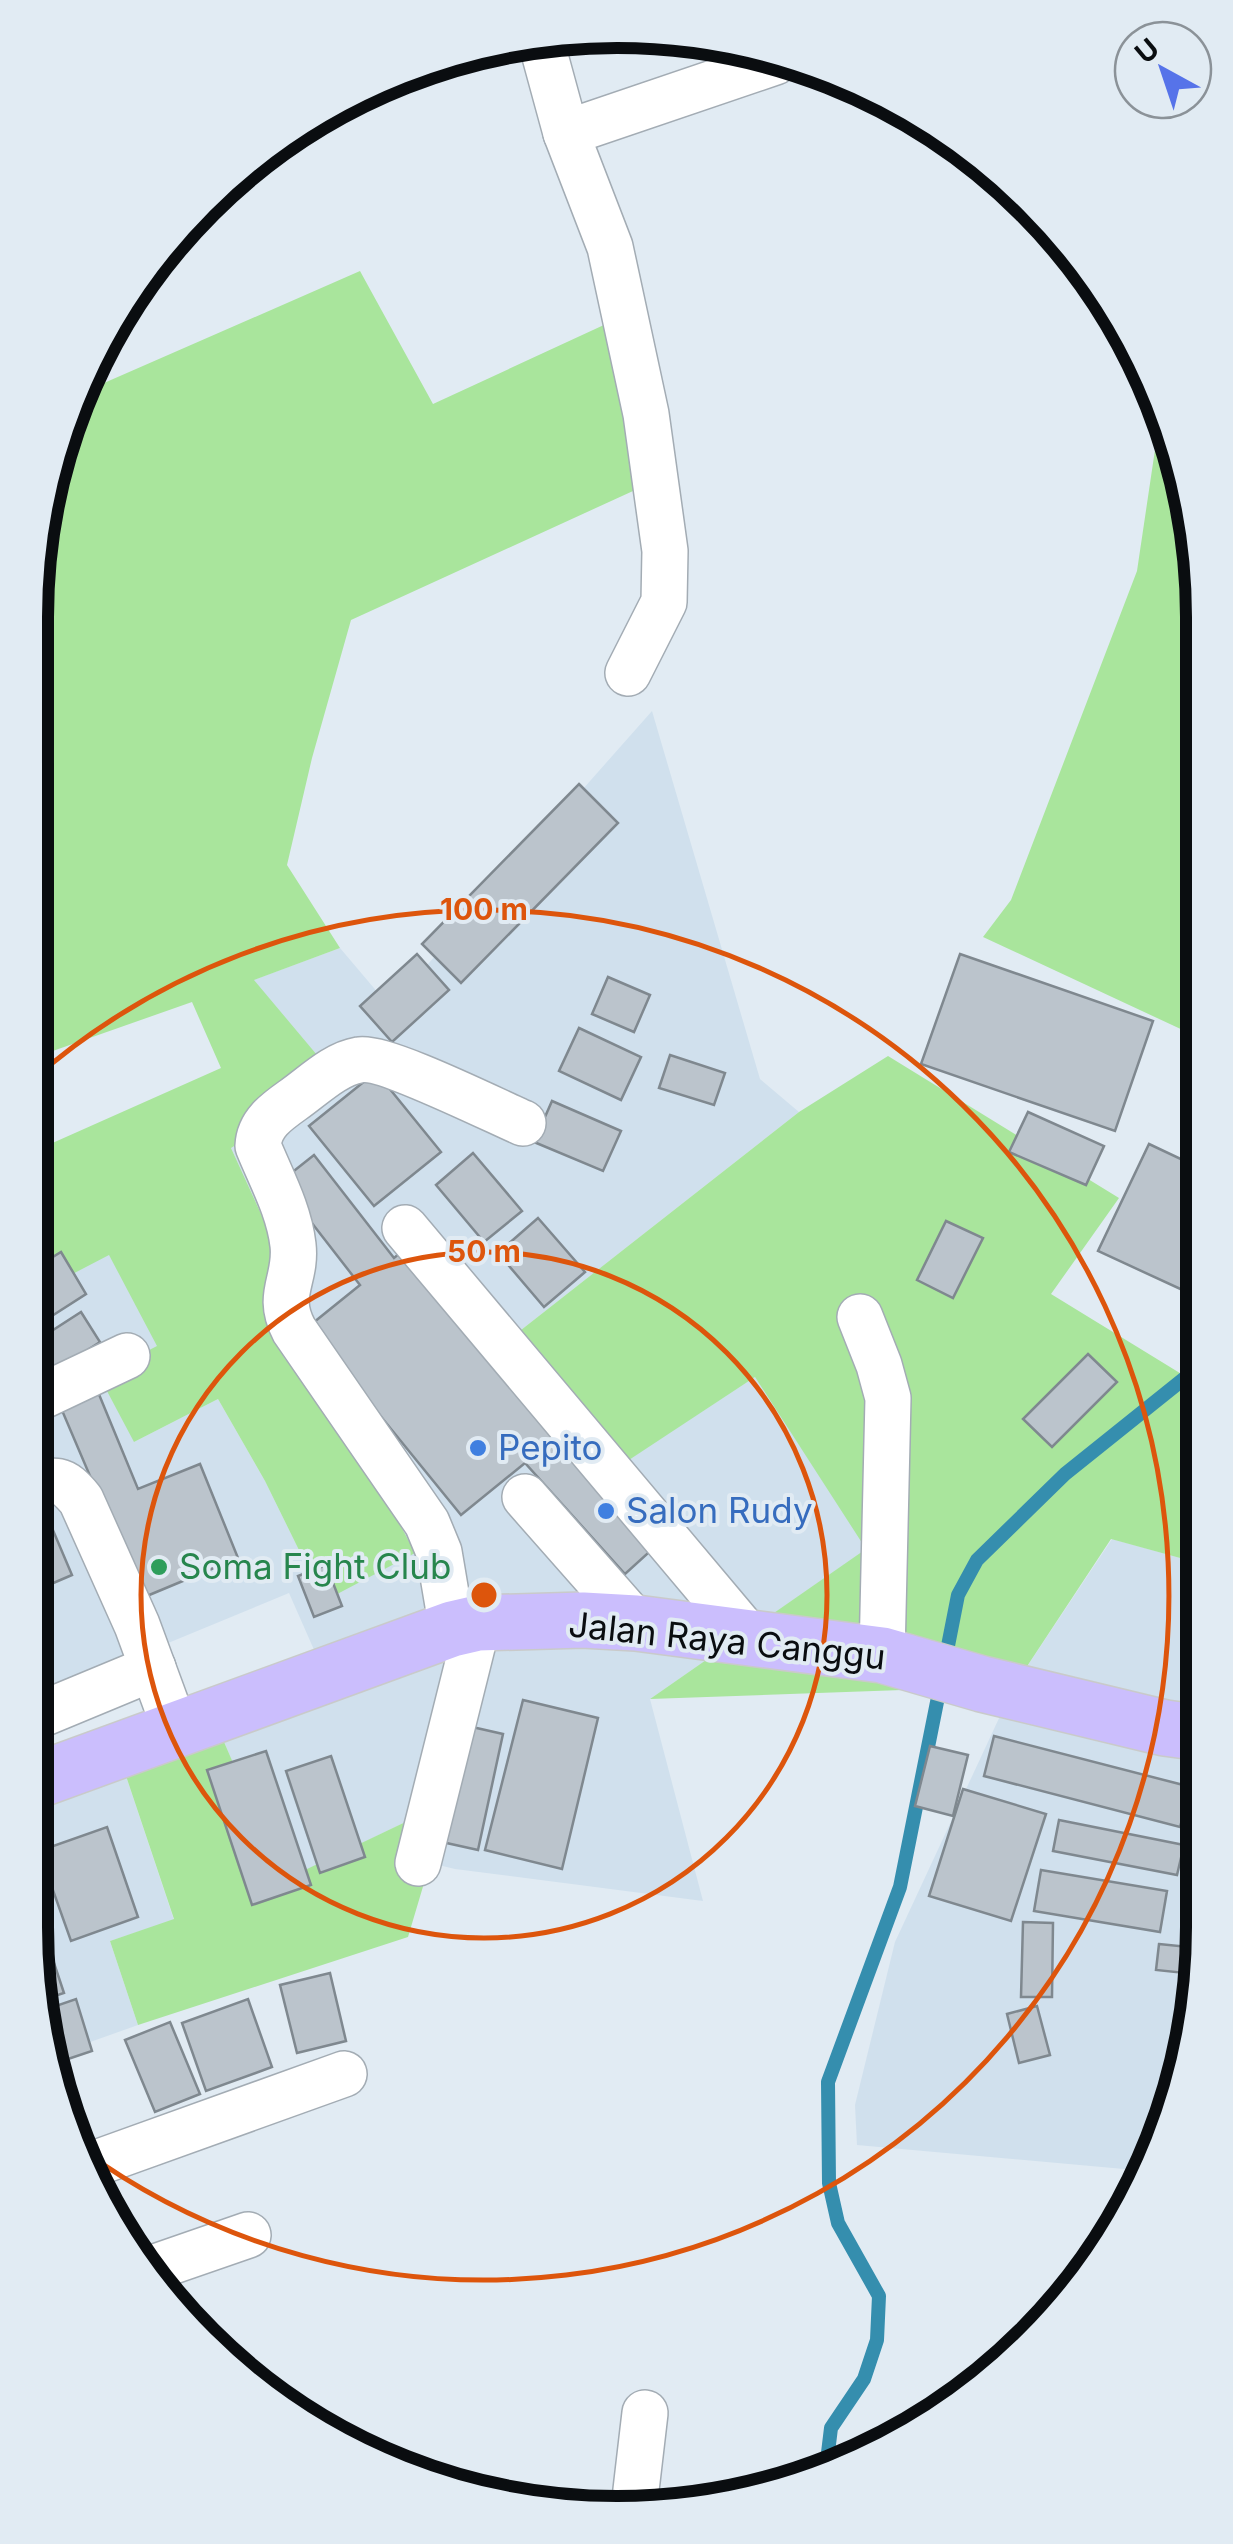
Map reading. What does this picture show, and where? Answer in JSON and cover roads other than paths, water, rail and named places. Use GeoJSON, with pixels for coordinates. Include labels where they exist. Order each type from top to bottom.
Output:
{"type":"FeatureCollection","features":[{"type":"Feature","properties":{"kind":"main road","name":"Jalan Raya Canggu"},"geometry":{"type":"LineString","coordinates":[[48,1777],[465,1626],[583,1620],[636,1623],[882,1655],[982,1684],[1186,1731]]}},
{"type":"Feature","properties":{"kind":"street"},"geometry":{"type":"LineString","coordinates":[[544,52],[566,132],[610,247],[646,414],[664,551],[664,602],[628,673]]}},
{"type":"Feature","properties":{"kind":"street"},"geometry":{"type":"LineString","coordinates":[[566,132],[762,66]]}},
{"type":"Feature","properties":{"kind":"street"},"geometry":{"type":"LineString","coordinates":[[418,1863],[465,1626],[427,1523],[285,1312],[294,1262],[292,1242],[288,1218],[258,1146],[258,1136],[264,1124],[283,1107],[343,1065],[361,1059],[400,1069],[522,1123]]}},
{"type":"Feature","properties":{"kind":"street"},"geometry":{"type":"LineString","coordinates":[[405,1228],[749,1637]]}},
{"type":"Feature","properties":{"kind":"street"},"geometry":{"type":"LineString","coordinates":[[860,1317],[888,1398],[882,1655]]}},
{"type":"Feature","properties":{"kind":"street"},"geometry":{"type":"LineString","coordinates":[[48,1393],[127,1356]]}},
{"type":"Feature","properties":{"kind":"street"},"geometry":{"type":"LineString","coordinates":[[48,1481],[68,1484],[81,1500],[137,1626],[176,1731]]}},
{"type":"Feature","properties":{"kind":"street"},"geometry":{"type":"LineString","coordinates":[[525,1497],[636,1623]]}},
{"type":"Feature","properties":{"kind":"street"},"geometry":{"type":"LineString","coordinates":[[48,1712],[153,1668]]}},
{"type":"Feature","properties":{"kind":"street"},"geometry":{"type":"LineString","coordinates":[[99,2162],[344,2074]]}},
{"type":"Feature","properties":{"kind":"street"},"geometry":{"type":"LineString","coordinates":[[159,2266],[248,2235]]}},
{"type":"Feature","properties":{"kind":"street"},"geometry":{"type":"LineString","coordinates":[[635,2495],[644,2413]]}},
{"type":"Feature","properties":{"kind":"waterway"},"geometry":{"type":"LineString","coordinates":[[945,1661],[958,1595],[977,1560],[1065,1474],[1186,1377]]}},
{"type":"Feature","properties":{"kind":"waterway"},"geometry":{"type":"LineString","coordinates":[[828,2455],[831,2428],[864,2379],[877,2340],[879,2296],[838,2223],[829,2183],[828,2082],[900,1887],[941,1682]]}},
{"type":"Feature","properties":{"kind":"place","name":"Pepito"},"geometry":{"type":"Point","coordinates":[478,1448]}},
{"type":"Feature","properties":{"kind":"place","name":"Salon Rudy"},"geometry":{"type":"Point","coordinates":[606,1511]}},
{"type":"Feature","properties":{"kind":"place","name":"Soma Fight Club"},"geometry":{"type":"Point","coordinates":[159,1567]}}]}
